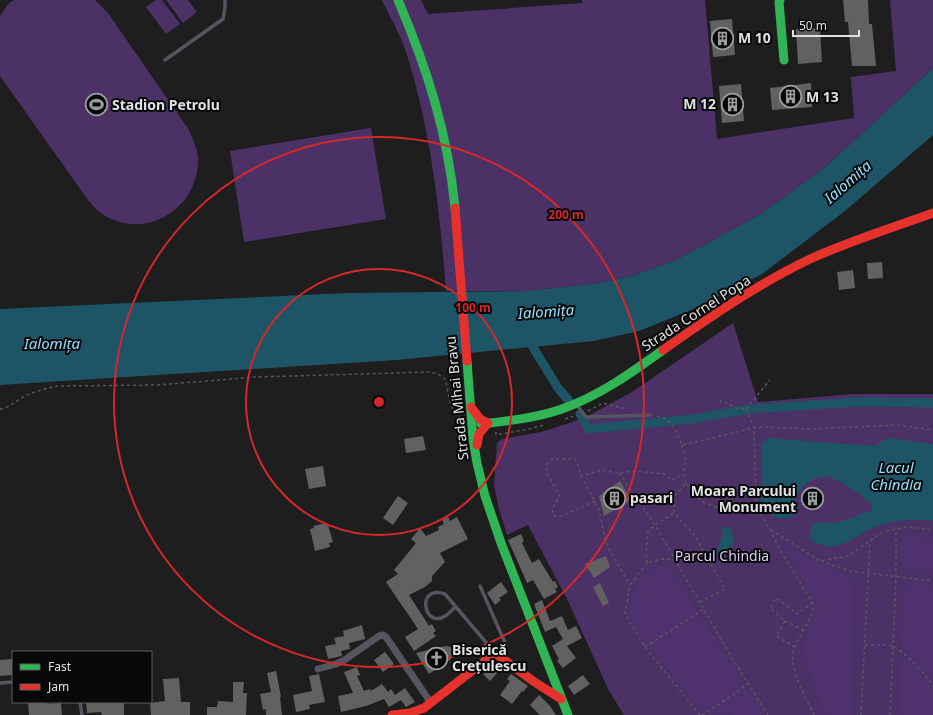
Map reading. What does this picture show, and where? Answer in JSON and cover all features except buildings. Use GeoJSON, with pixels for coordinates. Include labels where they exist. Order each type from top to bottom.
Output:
{"type":"FeatureCollection","features":[{"type":"Feature","properties":{"kind":"main road","name":"Strada Mihai Bravu"},"geometry":{"type":"LineString","coordinates":[[398,0],[426,72],[441,123],[451,171],[470,404],[476,458],[483,492],[497,533],[568,715]]}},
{"type":"Feature","properties":{"kind":"main road"},"geometry":{"type":"LineString","coordinates":[[780,0],[784,60]]}},
{"type":"Feature","properties":{"kind":"main road","name":"Strada Cornel Popa"},"geometry":{"type":"LineString","coordinates":[[472,424],[529,418],[576,404],[621,380],[723,310],[784,273],[837,248],[933,213]]}},
{"type":"Feature","properties":{"kind":"main road"},"geometry":{"type":"LineString","coordinates":[[470,404],[476,415],[488,423],[479,434],[476,458]]}},
{"type":"Feature","properties":{"kind":"main road"},"geometry":{"type":"LineString","coordinates":[[392,715],[417,711],[430,703],[495,653],[533,681],[561,699]]}},
{"type":"Feature","properties":{"kind":"street"},"geometry":{"type":"LineString","coordinates":[[318,669],[343,661],[383,634],[430,703]]}},
{"type":"Feature","properties":{"kind":"lane"},"geometry":{"type":"LineString","coordinates":[[166,60],[223,19],[225,0]]}},
{"type":"Feature","properties":{"kind":"lane"},"geometry":{"type":"LineString","coordinates":[[576,404],[586,417],[650,415]]}},
{"type":"Feature","properties":{"kind":"lane"},"geometry":{"type":"LineString","coordinates":[[455,607],[445,616],[434,618],[426,611],[425,606],[426,600],[434,593],[440,592],[445,594],[495,653],[506,644],[480,586]]}},
{"type":"Feature","properties":{"kind":"lane"},"geometry":{"type":"LineString","coordinates":[[0,683],[12,682]]}},
{"type":"Feature","properties":{"kind":"lane"},"geometry":{"type":"LineString","coordinates":[[80,703],[82,715]]}},
{"type":"Feature","properties":{"kind":"path"},"geometry":{"type":"LineString","coordinates":[[0,409],[24,396],[45,388],[58,386],[157,385],[257,378],[430,372],[438,374],[445,379],[450,402],[457,415],[472,424]]}},
{"type":"Feature","properties":{"kind":"path"},"geometry":{"type":"LineString","coordinates":[[746,409],[770,380]]}},
{"type":"Feature","properties":{"kind":"path"},"geometry":{"type":"LineString","coordinates":[[719,400],[737,408],[746,409]]}},
{"type":"Feature","properties":{"kind":"path"},"geometry":{"type":"LineString","coordinates":[[746,409],[754,428],[756,508],[770,529],[780,550],[814,605],[813,612],[803,630],[793,654],[793,664],[799,683],[814,715]]}},
{"type":"Feature","properties":{"kind":"path"},"geometry":{"type":"LineString","coordinates":[[667,418],[674,427],[682,445],[686,461],[683,474],[686,483],[701,501],[720,509]]}},
{"type":"Feature","properties":{"kind":"path"},"geometry":{"type":"LineString","coordinates":[[682,445],[754,428],[765,427],[809,429],[897,425],[933,430]]}},
{"type":"Feature","properties":{"kind":"path"},"geometry":{"type":"LineString","coordinates":[[595,501],[559,517],[553,515],[552,509],[560,496],[546,472],[547,464],[552,459],[575,459],[581,476],[595,501],[599,510],[605,539],[609,549],[630,585]]}},
{"type":"Feature","properties":{"kind":"path"},"geometry":{"type":"LineString","coordinates":[[581,476],[602,470],[619,473],[636,471],[664,474],[672,480],[683,474]]}},
{"type":"Feature","properties":{"kind":"path"},"geometry":{"type":"LineString","coordinates":[[619,473],[655,525],[732,658],[749,682],[768,715]]}},
{"type":"Feature","properties":{"kind":"path"},"geometry":{"type":"LineString","coordinates":[[686,483],[674,497],[674,513],[693,533],[726,589],[700,602]]}},
{"type":"Feature","properties":{"kind":"path"},"geometry":{"type":"LineString","coordinates":[[647,563],[646,552],[648,531],[674,513]]}},
{"type":"Feature","properties":{"kind":"path"},"geometry":{"type":"LineString","coordinates":[[820,561],[848,556],[881,533],[896,529],[909,528],[933,530]]}},
{"type":"Feature","properties":{"kind":"path"},"geometry":{"type":"LineString","coordinates":[[770,529],[820,561],[849,571],[933,581]]}},
{"type":"Feature","properties":{"kind":"path"},"geometry":{"type":"LineString","coordinates":[[890,715],[896,576],[896,529]]}},
{"type":"Feature","properties":{"kind":"path"},"geometry":{"type":"LineString","coordinates":[[861,715],[870,540]]}},
{"type":"Feature","properties":{"kind":"path"},"geometry":{"type":"LineString","coordinates":[[676,560],[662,559],[647,563],[630,585],[625,614],[645,647],[701,715],[739,691],[749,682]]}},
{"type":"Feature","properties":{"kind":"path"},"geometry":{"type":"LineString","coordinates":[[803,630],[785,621],[770,608],[776,598],[798,614],[812,602]]}},
{"type":"Feature","properties":{"kind":"path"},"geometry":{"type":"LineString","coordinates":[[645,647],[704,609]]}},
{"type":"Feature","properties":{"kind":"path"},"geometry":{"type":"LineString","coordinates":[[785,621],[776,636],[795,647]]}},
{"type":"Feature","properties":{"kind":"path"},"geometry":{"type":"LineString","coordinates":[[865,645],[893,646],[914,663],[930,679],[933,686]]}},
{"type":"Feature","properties":{"kind":"green space","name":"Stadion Petrolu"},"geometry":{"type":"Polygon","coordinates":[[[14,0],[95,0],[108,13],[189,130],[198,154],[195,179],[188,195],[178,207],[164,217],[149,223],[133,224],[117,221],[101,213],[88,200],[0,76],[0,16],[9,3],[14,0]]]}},
{"type":"Feature","properties":{"kind":"green space"},"geometry":{"type":"Polygon","coordinates":[[[156,0],[162,0],[180,24],[166,34],[146,7],[156,0]]]}},
{"type":"Feature","properties":{"kind":"green space"},"geometry":{"type":"Polygon","coordinates":[[[166,0],[188,0],[197,12],[183,23],[166,0]]]}},
{"type":"Feature","properties":{"kind":"green space"},"geometry":{"type":"Polygon","coordinates":[[[382,0],[421,0],[428,14],[582,3],[582,0],[705,0],[717,139],[854,118],[851,77],[896,71],[890,0],[933,0],[933,68],[823,169],[759,215],[674,261],[635,275],[601,283],[526,291],[446,291],[441,231],[433,172],[422,113],[405,48],[382,0]]]}},
{"type":"Feature","properties":{"kind":"green space"},"geometry":{"type":"Polygon","coordinates":[[[371,128],[386,219],[244,242],[230,151],[371,128]]]}},
{"type":"Feature","properties":{"kind":"green space","name":"Parcul Chindia"},"geometry":{"type":"Polygon","coordinates":[[[733,323],[758,402],[853,394],[933,394],[933,715],[624,715],[609,691],[568,601],[528,525],[507,535],[499,509],[494,485],[497,443],[502,439],[541,432],[582,419],[632,392],[733,323]]]}},
{"type":"Feature","properties":{"kind":"shaded area"},"geometry":{"type":"Polygon","coordinates":[[[902,536],[933,538],[933,573],[902,568],[902,536]]]}},
{"type":"Feature","properties":{"kind":"shaded area"},"geometry":{"type":"Polygon","coordinates":[[[782,544],[854,580],[851,715],[826,715],[808,669],[802,648],[817,605],[782,544]]]}},
{"type":"Feature","properties":{"kind":"shaded area"},"geometry":{"type":"Polygon","coordinates":[[[656,566],[669,567],[764,715],[733,715],[723,710],[716,714],[709,715],[704,712],[688,696],[644,641],[636,629],[631,617],[630,605],[633,592],[642,578],[656,566]]]}},
{"type":"Feature","properties":{"kind":"shaded area"},"geometry":{"type":"Polygon","coordinates":[[[906,582],[933,586],[933,681],[930,676],[900,649],[906,582]]]}},
{"type":"Feature","properties":{"kind":"shaded area"},"geometry":{"type":"Polygon","coordinates":[[[900,656],[927,680],[933,691],[933,715],[898,715],[900,656]]]}},
{"type":"Feature","properties":{"kind":"water","name":"Ialomița"},"geometry":{"type":"Polygon","coordinates":[[[933,68],[933,135],[845,211],[762,274],[691,310],[639,331],[594,341],[396,360],[0,385],[0,309],[348,293],[526,291],[601,283],[635,275],[674,261],[759,215],[823,169],[933,68]]]}},
{"type":"Feature","properties":{"kind":"water","name":"Lacul Chindia"},"geometry":{"type":"Polygon","coordinates":[[[766,438],[874,446],[888,438],[933,444],[933,521],[896,521],[875,527],[844,544],[836,546],[820,544],[810,540],[811,526],[818,522],[837,523],[872,510],[872,505],[861,495],[828,476],[815,478],[804,485],[796,496],[795,515],[783,519],[774,517],[762,509],[760,498],[761,446],[766,438]]]}},
{"type":"Feature","properties":{"kind":"water"},"geometry":{"type":"Polygon","coordinates":[[[725,526],[732,530],[733,543],[728,553],[720,558],[717,551],[723,534],[722,528],[725,526]]]}},
{"type":"Feature","properties":{"kind":"waterway"},"geometry":{"type":"LineString","coordinates":[[526,336],[558,388],[569,401]]}},
{"type":"Feature","properties":{"kind":"waterway"},"geometry":{"type":"LineString","coordinates":[[580,414],[588,429],[692,419],[750,409],[858,402],[933,403]]}},
{"type":"Feature","properties":{"kind":"traffic: fast"},"geometry":{"type":"LineString","coordinates":[[398,0],[418,51],[435,102],[447,154],[455,208]]}},
{"type":"Feature","properties":{"kind":"traffic: fast"},"geometry":{"type":"LineString","coordinates":[[780,0],[784,60]]}},
{"type":"Feature","properties":{"kind":"traffic: fast"},"geometry":{"type":"LineString","coordinates":[[481,424],[532,417],[576,404],[602,391],[663,350]]}},
{"type":"Feature","properties":{"kind":"traffic: fast"},"geometry":{"type":"LineString","coordinates":[[467,361],[473,439],[485,496],[501,543],[568,715]]}},
{"type":"Feature","properties":{"kind":"traffic: jam"},"geometry":{"type":"LineString","coordinates":[[455,208],[467,361]]}},
{"type":"Feature","properties":{"kind":"traffic: jam"},"geometry":{"type":"LineString","coordinates":[[663,350],[698,325],[772,279],[810,259],[840,246],[933,213]]}},
{"type":"Feature","properties":{"kind":"traffic: jam"},"geometry":{"type":"LineString","coordinates":[[471,407],[480,419],[488,423],[479,434],[477,445]]}},
{"type":"Feature","properties":{"kind":"traffic: jam"},"geometry":{"type":"LineString","coordinates":[[392,715],[410,713],[424,708],[495,653],[533,681],[561,699]]}},
{"type":"Feature","properties":{"kind":"place","name":"M 10"},"geometry":{"type":"Point","coordinates":[723,38]}},
{"type":"Feature","properties":{"kind":"place","name":"M 13"},"geometry":{"type":"Point","coordinates":[791,97]}},
{"type":"Feature","properties":{"kind":"place","name":"M 12"},"geometry":{"type":"Point","coordinates":[732,104]}},
{"type":"Feature","properties":{"kind":"place","name":"Stadion Petrolu"},"geometry":{"type":"Point","coordinates":[96,105]}},
{"type":"Feature","properties":{"kind":"place","name":"pasari"},"geometry":{"type":"Point","coordinates":[615,498]}},
{"type":"Feature","properties":{"kind":"place","name":"Moara Parcului Monument"},"geometry":{"type":"Point","coordinates":[812,499]}},
{"type":"Feature","properties":{"kind":"place","name":"Biserică Crețulescu"},"geometry":{"type":"Point","coordinates":[437,658]}}]}
